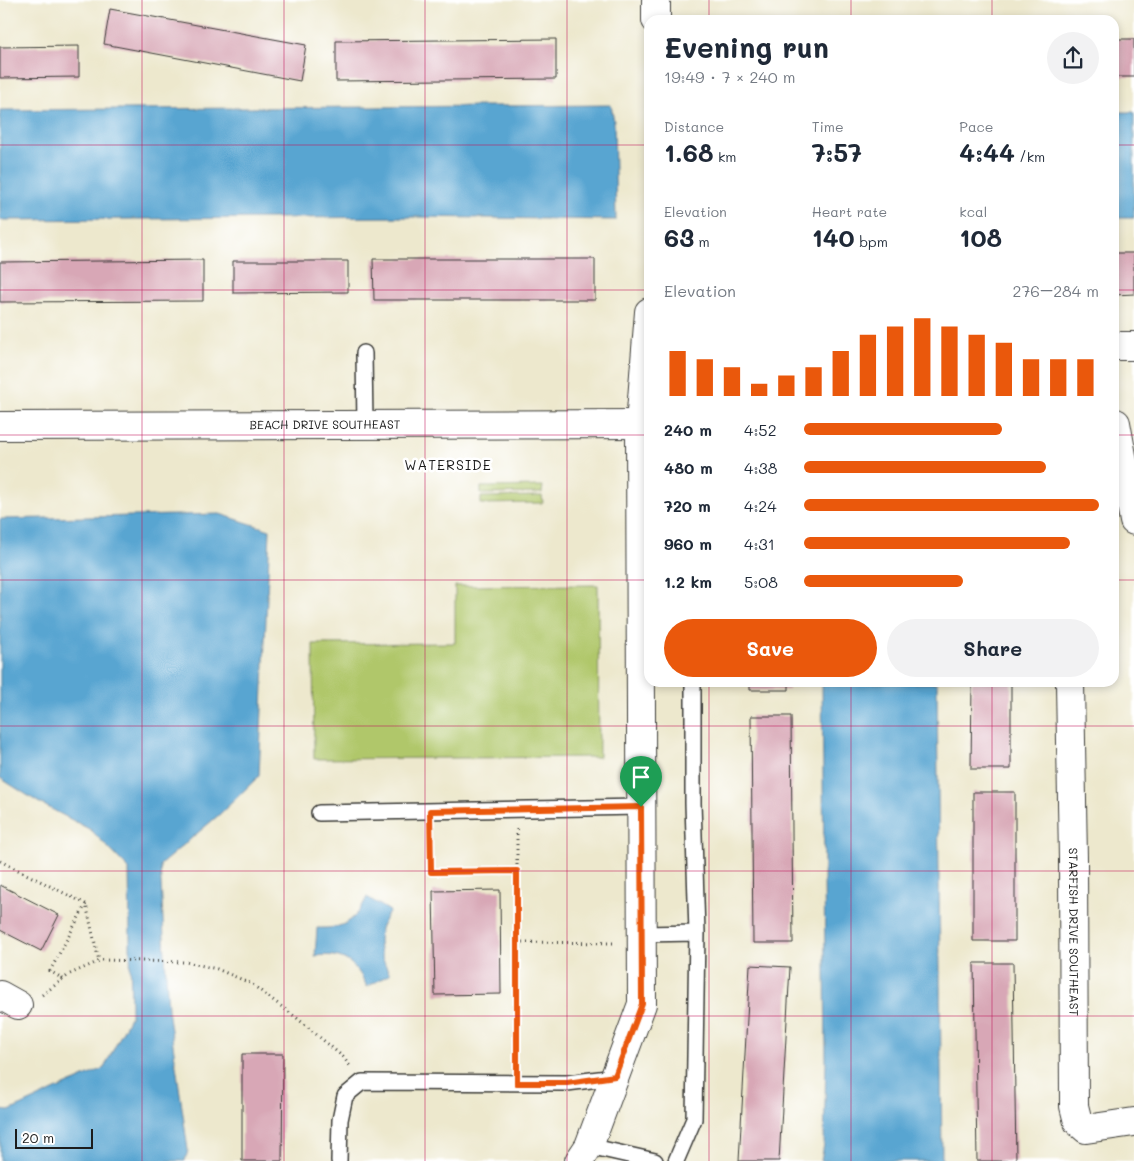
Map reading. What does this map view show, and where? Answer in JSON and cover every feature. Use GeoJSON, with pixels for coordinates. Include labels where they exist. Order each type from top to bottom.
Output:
{"type":"FeatureCollection","features":[{"type":"Feature","properties":{"kind":"street"},"geometry":{"type":"LineString","coordinates":[[656,0],[656,15]]}},
{"type":"Feature","properties":{"kind":"street"},"geometry":{"type":"LineString","coordinates":[[1119,346],[1134,346]]}},
{"type":"Feature","properties":{"kind":"street"},"geometry":{"type":"LineString","coordinates":[[1121,423],[1134,521]]}},
{"type":"Feature","properties":{"kind":"street"},"geometry":{"type":"LineString","coordinates":[[584,1154],[642,1004],[641,807],[644,424]]}},
{"type":"Feature","properties":{"kind":"street","name":"BEACH DRIVE SOUTHEAST"},"geometry":{"type":"LineString","coordinates":[[0,426],[644,424]]}},
{"type":"Feature","properties":{"kind":"street","name":"STARFISH DRIVE SOUTHEAST"},"geometry":{"type":"LineString","coordinates":[[1070,687],[1074,1106],[1078,1122],[1086,1130],[1134,1122]]}},
{"type":"Feature","properties":{"kind":"lane"},"geometry":{"type":"LineString","coordinates":[[364,353],[365,425]]}},
{"type":"Feature","properties":{"kind":"lane"},"geometry":{"type":"LineString","coordinates":[[676,1161],[694,1119],[697,933],[693,803],[693,687]]}},
{"type":"Feature","properties":{"kind":"lane"},"geometry":{"type":"LineString","coordinates":[[319,813],[641,807]]}},
{"type":"Feature","properties":{"kind":"lane"},"geometry":{"type":"LineString","coordinates":[[642,938],[697,933]]}},
{"type":"Feature","properties":{"kind":"lane"},"geometry":{"type":"LineString","coordinates":[[339,1161],[340,1120],[345,1096],[362,1082],[567,1083],[615,1076]]}},
{"type":"Feature","properties":{"kind":"lane"},"geometry":{"type":"LineString","coordinates":[[584,1154],[655,1161]]}},
{"type":"Feature","properties":{"kind":"path"},"geometry":{"type":"LineString","coordinates":[[517,809],[517,1083]]}},
{"type":"Feature","properties":{"kind":"path"},"geometry":{"type":"LineString","coordinates":[[430,811],[431,872],[517,871]]}},
{"type":"Feature","properties":{"kind":"path"},"geometry":{"type":"LineString","coordinates":[[0,861],[86,904],[100,961]]}},
{"type":"Feature","properties":{"kind":"path"},"geometry":{"type":"LineString","coordinates":[[63,980],[50,971],[86,904]]}},
{"type":"Feature","properties":{"kind":"path"},"geometry":{"type":"LineString","coordinates":[[517,942],[642,938]]}},
{"type":"Feature","properties":{"kind":"path"},"geometry":{"type":"LineString","coordinates":[[9,1000],[44,994],[70,974],[100,961],[186,962],[217,969],[250,983],[297,1018],[343,1057],[362,1082]]}},
{"type":"Feature","properties":{"kind":"green space"},"geometry":{"type":"Polygon","coordinates":[[[543,486],[542,493],[481,494],[481,487],[543,486]]]}},
{"type":"Feature","properties":{"kind":"green space"},"geometry":{"type":"Polygon","coordinates":[[[542,496],[543,503],[481,504],[481,497],[542,496]]]}},
{"type":"Feature","properties":{"kind":"green space"},"geometry":{"type":"Polygon","coordinates":[[[598,585],[599,757],[314,759],[313,644],[455,643],[455,586],[598,585]]]}},
{"type":"Feature","properties":{"kind":"water"},"geometry":{"type":"Polygon","coordinates":[[[611,105],[614,122],[616,220],[416,217],[0,220],[0,110],[611,105]]]}},
{"type":"Feature","properties":{"kind":"water"},"geometry":{"type":"Polygon","coordinates":[[[1119,112],[1134,112],[1134,218],[1119,218],[1119,112]]]}},
{"type":"Feature","properties":{"kind":"water"},"geometry":{"type":"Polygon","coordinates":[[[220,514],[270,530],[259,776],[220,814],[160,865],[168,1009],[188,1150],[185,1161],[0,1161],[0,1110],[9,1111],[104,1068],[131,1015],[129,869],[91,830],[38,802],[0,778],[0,519],[220,514]]]}},
{"type":"Feature","properties":{"kind":"water"},"geometry":{"type":"Polygon","coordinates":[[[822,687],[937,687],[942,1161],[821,1161],[824,1144],[826,1060],[822,687]]]}},
{"type":"Feature","properties":{"kind":"water"},"geometry":{"type":"Polygon","coordinates":[[[367,897],[390,911],[381,928],[379,942],[382,957],[390,974],[367,987],[358,971],[347,961],[333,956],[315,956],[317,928],[334,927],[347,922],[358,913],[367,897]]]}},
{"type":"Feature","properties":{"kind":"building"},"geometry":{"type":"Polygon","coordinates":[[[110,9],[306,45],[300,81],[104,44],[110,9]]]}},
{"type":"Feature","properties":{"kind":"building"},"geometry":{"type":"Polygon","coordinates":[[[556,39],[556,79],[336,81],[336,41],[556,39]]]}},
{"type":"Feature","properties":{"kind":"building"},"geometry":{"type":"Polygon","coordinates":[[[1119,39],[1134,39],[1134,77],[1119,77],[1119,39]]]}},
{"type":"Feature","properties":{"kind":"building"},"geometry":{"type":"Polygon","coordinates":[[[79,46],[79,77],[0,78],[0,47],[79,46]]]}},
{"type":"Feature","properties":{"kind":"building"},"geometry":{"type":"Polygon","coordinates":[[[1119,253],[1134,253],[1134,294],[1119,295],[1119,253]]]}},
{"type":"Feature","properties":{"kind":"building"},"geometry":{"type":"Polygon","coordinates":[[[373,259],[595,259],[595,300],[374,300],[373,259]]]}},
{"type":"Feature","properties":{"kind":"building"},"geometry":{"type":"Polygon","coordinates":[[[203,260],[203,301],[0,302],[0,262],[203,260]]]}},
{"type":"Feature","properties":{"kind":"building"},"geometry":{"type":"Polygon","coordinates":[[[233,261],[348,261],[348,292],[233,293],[233,261]]]}},
{"type":"Feature","properties":{"kind":"building"},"geometry":{"type":"Polygon","coordinates":[[[750,687],[789,687],[789,690],[750,690],[750,687]]]}},
{"type":"Feature","properties":{"kind":"building"},"geometry":{"type":"Polygon","coordinates":[[[972,687],[1011,687],[1011,769],[971,769],[972,687]]]}},
{"type":"Feature","properties":{"kind":"building"},"geometry":{"type":"Polygon","coordinates":[[[751,716],[791,716],[793,943],[753,943],[751,716]]]}},
{"type":"Feature","properties":{"kind":"building"},"geometry":{"type":"Polygon","coordinates":[[[973,792],[1015,792],[1015,941],[973,941],[973,792]]]}},
{"type":"Feature","properties":{"kind":"building"},"geometry":{"type":"Polygon","coordinates":[[[0,885],[59,915],[41,951],[0,930],[0,885]]]}},
{"type":"Feature","properties":{"kind":"building"},"geometry":{"type":"Polygon","coordinates":[[[500,890],[501,994],[435,995],[433,891],[500,890]]]}},
{"type":"Feature","properties":{"kind":"building"},"geometry":{"type":"Polygon","coordinates":[[[974,963],[1013,963],[1016,1161],[977,1161],[974,963]]]}},
{"type":"Feature","properties":{"kind":"building"},"geometry":{"type":"Polygon","coordinates":[[[750,965],[790,967],[779,1161],[739,1161],[750,965]]]}},
{"type":"Feature","properties":{"kind":"building"},"geometry":{"type":"Polygon","coordinates":[[[242,1054],[283,1054],[282,1161],[242,1161],[242,1054]]]}},
{"type":"Feature","properties":{"kind":"district","name":"WATERSIDE"},"geometry":{"type":"Point","coordinates":[448,465]}},
{"type":"Feature","properties":{"kind":"route"},"geometry":{"type":"LineString","coordinates":[[641,807],[642,1004],[615,1076],[567,1083],[517,1083],[517,871],[431,872],[430,811],[641,807]]}}]}
